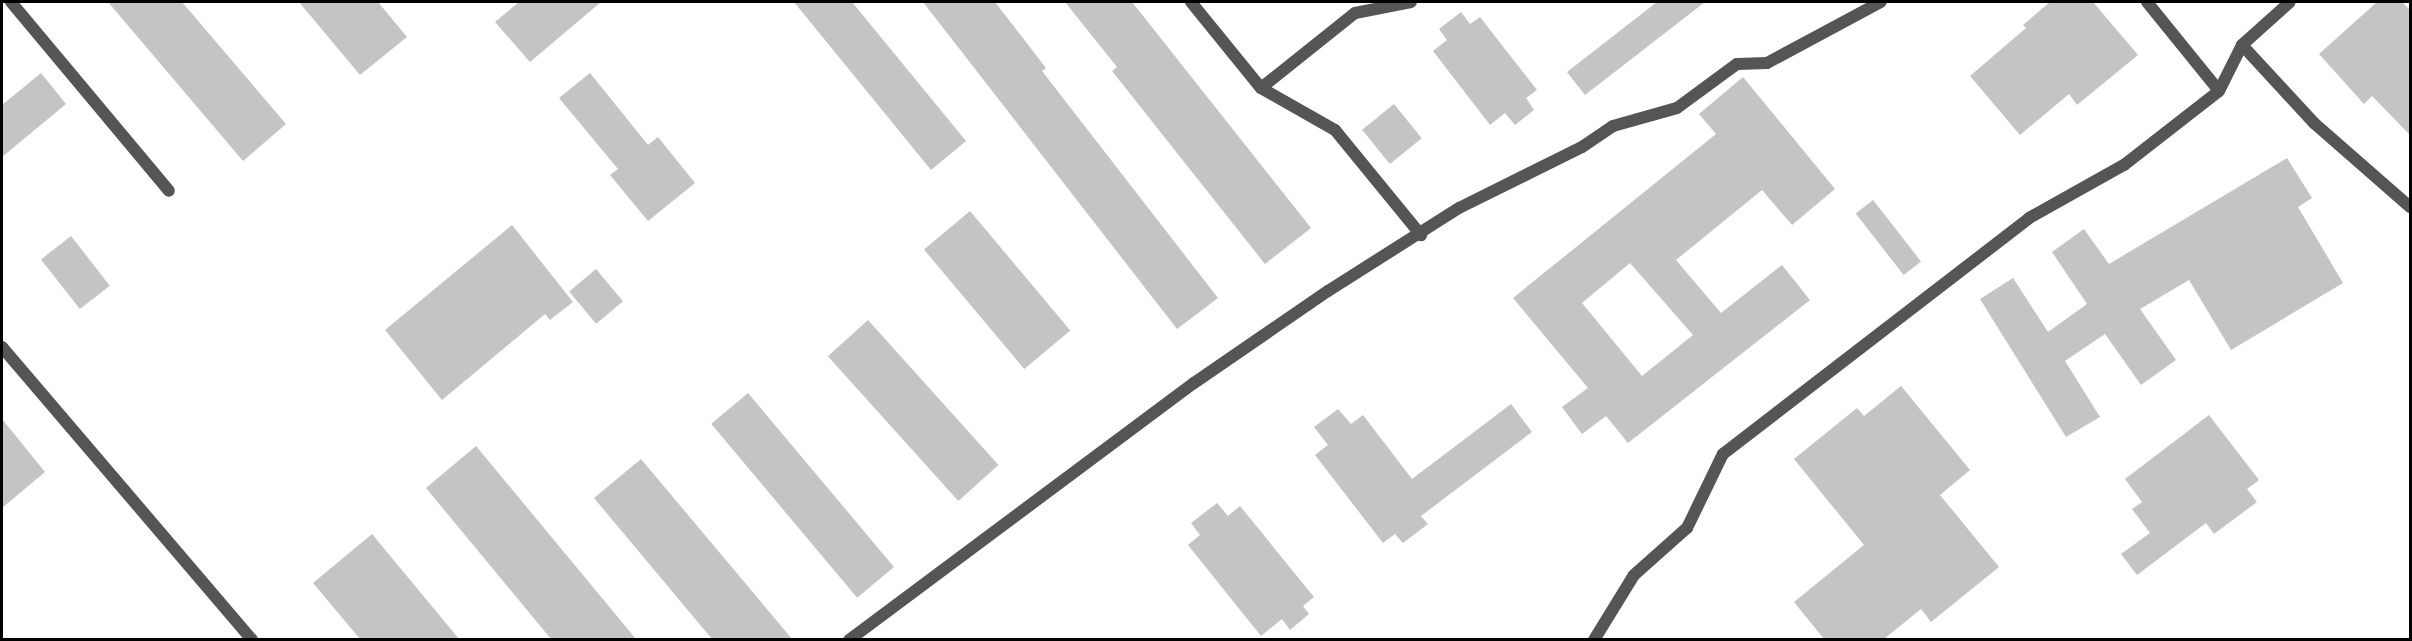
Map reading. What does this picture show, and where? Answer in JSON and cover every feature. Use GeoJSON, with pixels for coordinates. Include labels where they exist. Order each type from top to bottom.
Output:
{"type":"FeatureCollection","features":[{"type":"Feature","properties":{"kind":"street"},"geometry":{"type":"LineString","coordinates":[[11,2],[169,191]]}},
{"type":"Feature","properties":{"kind":"street"},"geometry":{"type":"LineString","coordinates":[[1191,2],[1261,88],[1335,130],[1421,236]]}},
{"type":"Feature","properties":{"kind":"street"},"geometry":{"type":"LineString","coordinates":[[1261,88],[1355,13],[1411,2]]}},
{"type":"Feature","properties":{"kind":"street"},"geometry":{"type":"LineString","coordinates":[[849,639],[1194,383],[1328,291],[1421,236],[1459,208],[1582,147],[1613,126],[1677,108],[1737,64],[1767,63],[1881,2]]}},
{"type":"Feature","properties":{"kind":"street"},"geometry":{"type":"LineString","coordinates":[[2147,2],[2219,90]]}},
{"type":"Feature","properties":{"kind":"street"},"geometry":{"type":"LineString","coordinates":[[1594,639],[1634,575],[1687,528],[1724,454],[2029,218],[2124,165],[2219,90],[2242,45],[2290,2]]}},
{"type":"Feature","properties":{"kind":"street"},"geometry":{"type":"LineString","coordinates":[[2242,45],[2314,123],[2410,207]]}},
{"type":"Feature","properties":{"kind":"street"},"geometry":{"type":"LineString","coordinates":[[2,347],[252,639]]}},
{"type":"Feature","properties":{"kind":"building"},"geometry":{"type":"Polygon","coordinates":[[[108,2],[182,2],[286,124],[243,161],[108,2]]]}},
{"type":"Feature","properties":{"kind":"building"},"geometry":{"type":"Polygon","coordinates":[[[299,2],[378,2],[407,37],[360,75],[299,2]]]}},
{"type":"Feature","properties":{"kind":"building"},"geometry":{"type":"Polygon","coordinates":[[[519,2],[601,2],[530,62],[495,22],[519,2]]]}},
{"type":"Feature","properties":{"kind":"building"},"geometry":{"type":"Polygon","coordinates":[[[794,2],[852,2],[966,141],[931,170],[794,2]]]}},
{"type":"Feature","properties":{"kind":"building"},"geometry":{"type":"Polygon","coordinates":[[[923,2],[995,2],[1046,68],[1042,71],[1218,298],[1177,329],[923,2]]]}},
{"type":"Feature","properties":{"kind":"building"},"geometry":{"type":"Polygon","coordinates":[[[1065,2],[1132,2],[1311,228],[1265,264],[1112,71],[1117,67],[1065,2]]]}},
{"type":"Feature","properties":{"kind":"building"},"geometry":{"type":"Polygon","coordinates":[[[1657,2],[1705,2],[1585,95],[1567,72],[1657,2]]]}},
{"type":"Feature","properties":{"kind":"building"},"geometry":{"type":"Polygon","coordinates":[[[2050,2],[2093,2],[2138,55],[2077,105],[2069,94],[2020,135],[1970,76],[2026,28],[2023,25],[2050,2]]]}},
{"type":"Feature","properties":{"kind":"building"},"geometry":{"type":"Polygon","coordinates":[[[2377,2],[2402,2],[2410,10],[2410,135],[2372,96],[2364,104],[2319,54],[2377,2]]]}},
{"type":"Feature","properties":{"kind":"building"},"geometry":{"type":"Polygon","coordinates":[[[1461,12],[1470,24],[1480,17],[1537,90],[1526,98],[1534,110],[1515,125],[1505,113],[1490,125],[1433,51],[1447,40],[1439,29],[1461,12]]]}},
{"type":"Feature","properties":{"kind":"building"},"geometry":{"type":"Polygon","coordinates":[[[41,73],[66,104],[2,157],[2,105],[41,73]]]}},
{"type":"Feature","properties":{"kind":"building"},"geometry":{"type":"Polygon","coordinates":[[[590,73],[648,145],[658,137],[695,183],[648,221],[610,175],[618,169],[559,98],[590,73]]]}},
{"type":"Feature","properties":{"kind":"building"},"geometry":{"type":"Polygon","coordinates":[[[1743,77],[1835,189],[1792,225],[1762,190],[1676,260],[1721,313],[1782,265],[1810,300],[1628,443],[1606,416],[1582,434],[1562,407],[1588,388],[1513,298],[1716,134],[1699,114],[1743,77]],[[1630,263],[1582,303],[1642,376],[1693,335],[1630,263]]]}},
{"type":"Feature","properties":{"kind":"building"},"geometry":{"type":"Polygon","coordinates":[[[1394,104],[1422,138],[1390,164],[1362,130],[1394,104]]]}},
{"type":"Feature","properties":{"kind":"building"},"geometry":{"type":"Polygon","coordinates":[[[2287,158],[2312,198],[2298,207],[2343,283],[2231,350],[2189,280],[2140,309],[2176,360],[2141,385],[2105,334],[2065,361],[2100,417],[2066,437],[1980,299],[2013,278],[2048,332],[2087,304],[2052,252],[2084,229],[2109,264],[2287,158]]]}},
{"type":"Feature","properties":{"kind":"building"},"geometry":{"type":"Polygon","coordinates":[[[1873,200],[1921,261],[1904,275],[1856,214],[1873,200]]]}},
{"type":"Feature","properties":{"kind":"building"},"geometry":{"type":"Polygon","coordinates":[[[970,211],[1070,331],[1024,369],[924,250],[970,211]]]}},
{"type":"Feature","properties":{"kind":"building"},"geometry":{"type":"Polygon","coordinates":[[[512,225],[573,302],[550,320],[545,314],[442,400],[385,330],[512,225]]]}},
{"type":"Feature","properties":{"kind":"building"},"geometry":{"type":"Polygon","coordinates":[[[71,236],[110,286],[80,309],[41,259],[71,236]]]}},
{"type":"Feature","properties":{"kind":"building"},"geometry":{"type":"Polygon","coordinates":[[[596,269],[623,301],[596,324],[569,291],[596,269]]]}},
{"type":"Feature","properties":{"kind":"building"},"geometry":{"type":"Polygon","coordinates":[[[868,320],[998,465],[958,501],[828,356],[868,320]]]}},
{"type":"Feature","properties":{"kind":"building"},"geometry":{"type":"Polygon","coordinates":[[[1901,386],[1970,470],[1940,495],[1999,567],[1931,622],[1921,609],[1884,639],[1824,639],[1794,602],[1864,545],[1794,459],[1857,408],[1864,416],[1901,386]]]}},
{"type":"Feature","properties":{"kind":"building"},"geometry":{"type":"Polygon","coordinates":[[[748,393],[894,567],[857,598],[711,424],[748,393]]]}},
{"type":"Feature","properties":{"kind":"building"},"geometry":{"type":"Polygon","coordinates":[[[1511,404],[1532,432],[1421,516],[1428,524],[1403,543],[1395,534],[1383,543],[1315,455],[1328,445],[1314,427],[1338,409],[1351,424],[1363,415],[1412,479],[1511,404]]]}},
{"type":"Feature","properties":{"kind":"building"},"geometry":{"type":"Polygon","coordinates":[[[2209,415],[2259,480],[2247,489],[2257,502],[2214,534],[2206,523],[2137,575],[2121,554],[2150,533],[2132,509],[2142,502],[2125,479],[2209,415]]]}},
{"type":"Feature","properties":{"kind":"building"},"geometry":{"type":"Polygon","coordinates":[[[2,419],[45,472],[2,508],[2,419]]]}},
{"type":"Feature","properties":{"kind":"building"},"geometry":{"type":"Polygon","coordinates":[[[476,446],[636,639],[551,639],[426,488],[476,446]]]}},
{"type":"Feature","properties":{"kind":"building"},"geometry":{"type":"Polygon","coordinates":[[[641,459],[792,639],[712,639],[594,498],[641,459]]]}},
{"type":"Feature","properties":{"kind":"building"},"geometry":{"type":"Polygon","coordinates":[[[1217,503],[1228,516],[1240,506],[1314,597],[1303,606],[1309,614],[1290,630],[1282,619],[1261,636],[1188,545],[1200,535],[1191,523],[1217,503]]]}},
{"type":"Feature","properties":{"kind":"building"},"geometry":{"type":"Polygon","coordinates":[[[372,534],[459,639],[360,639],[313,583],[372,534]]]}}]}
